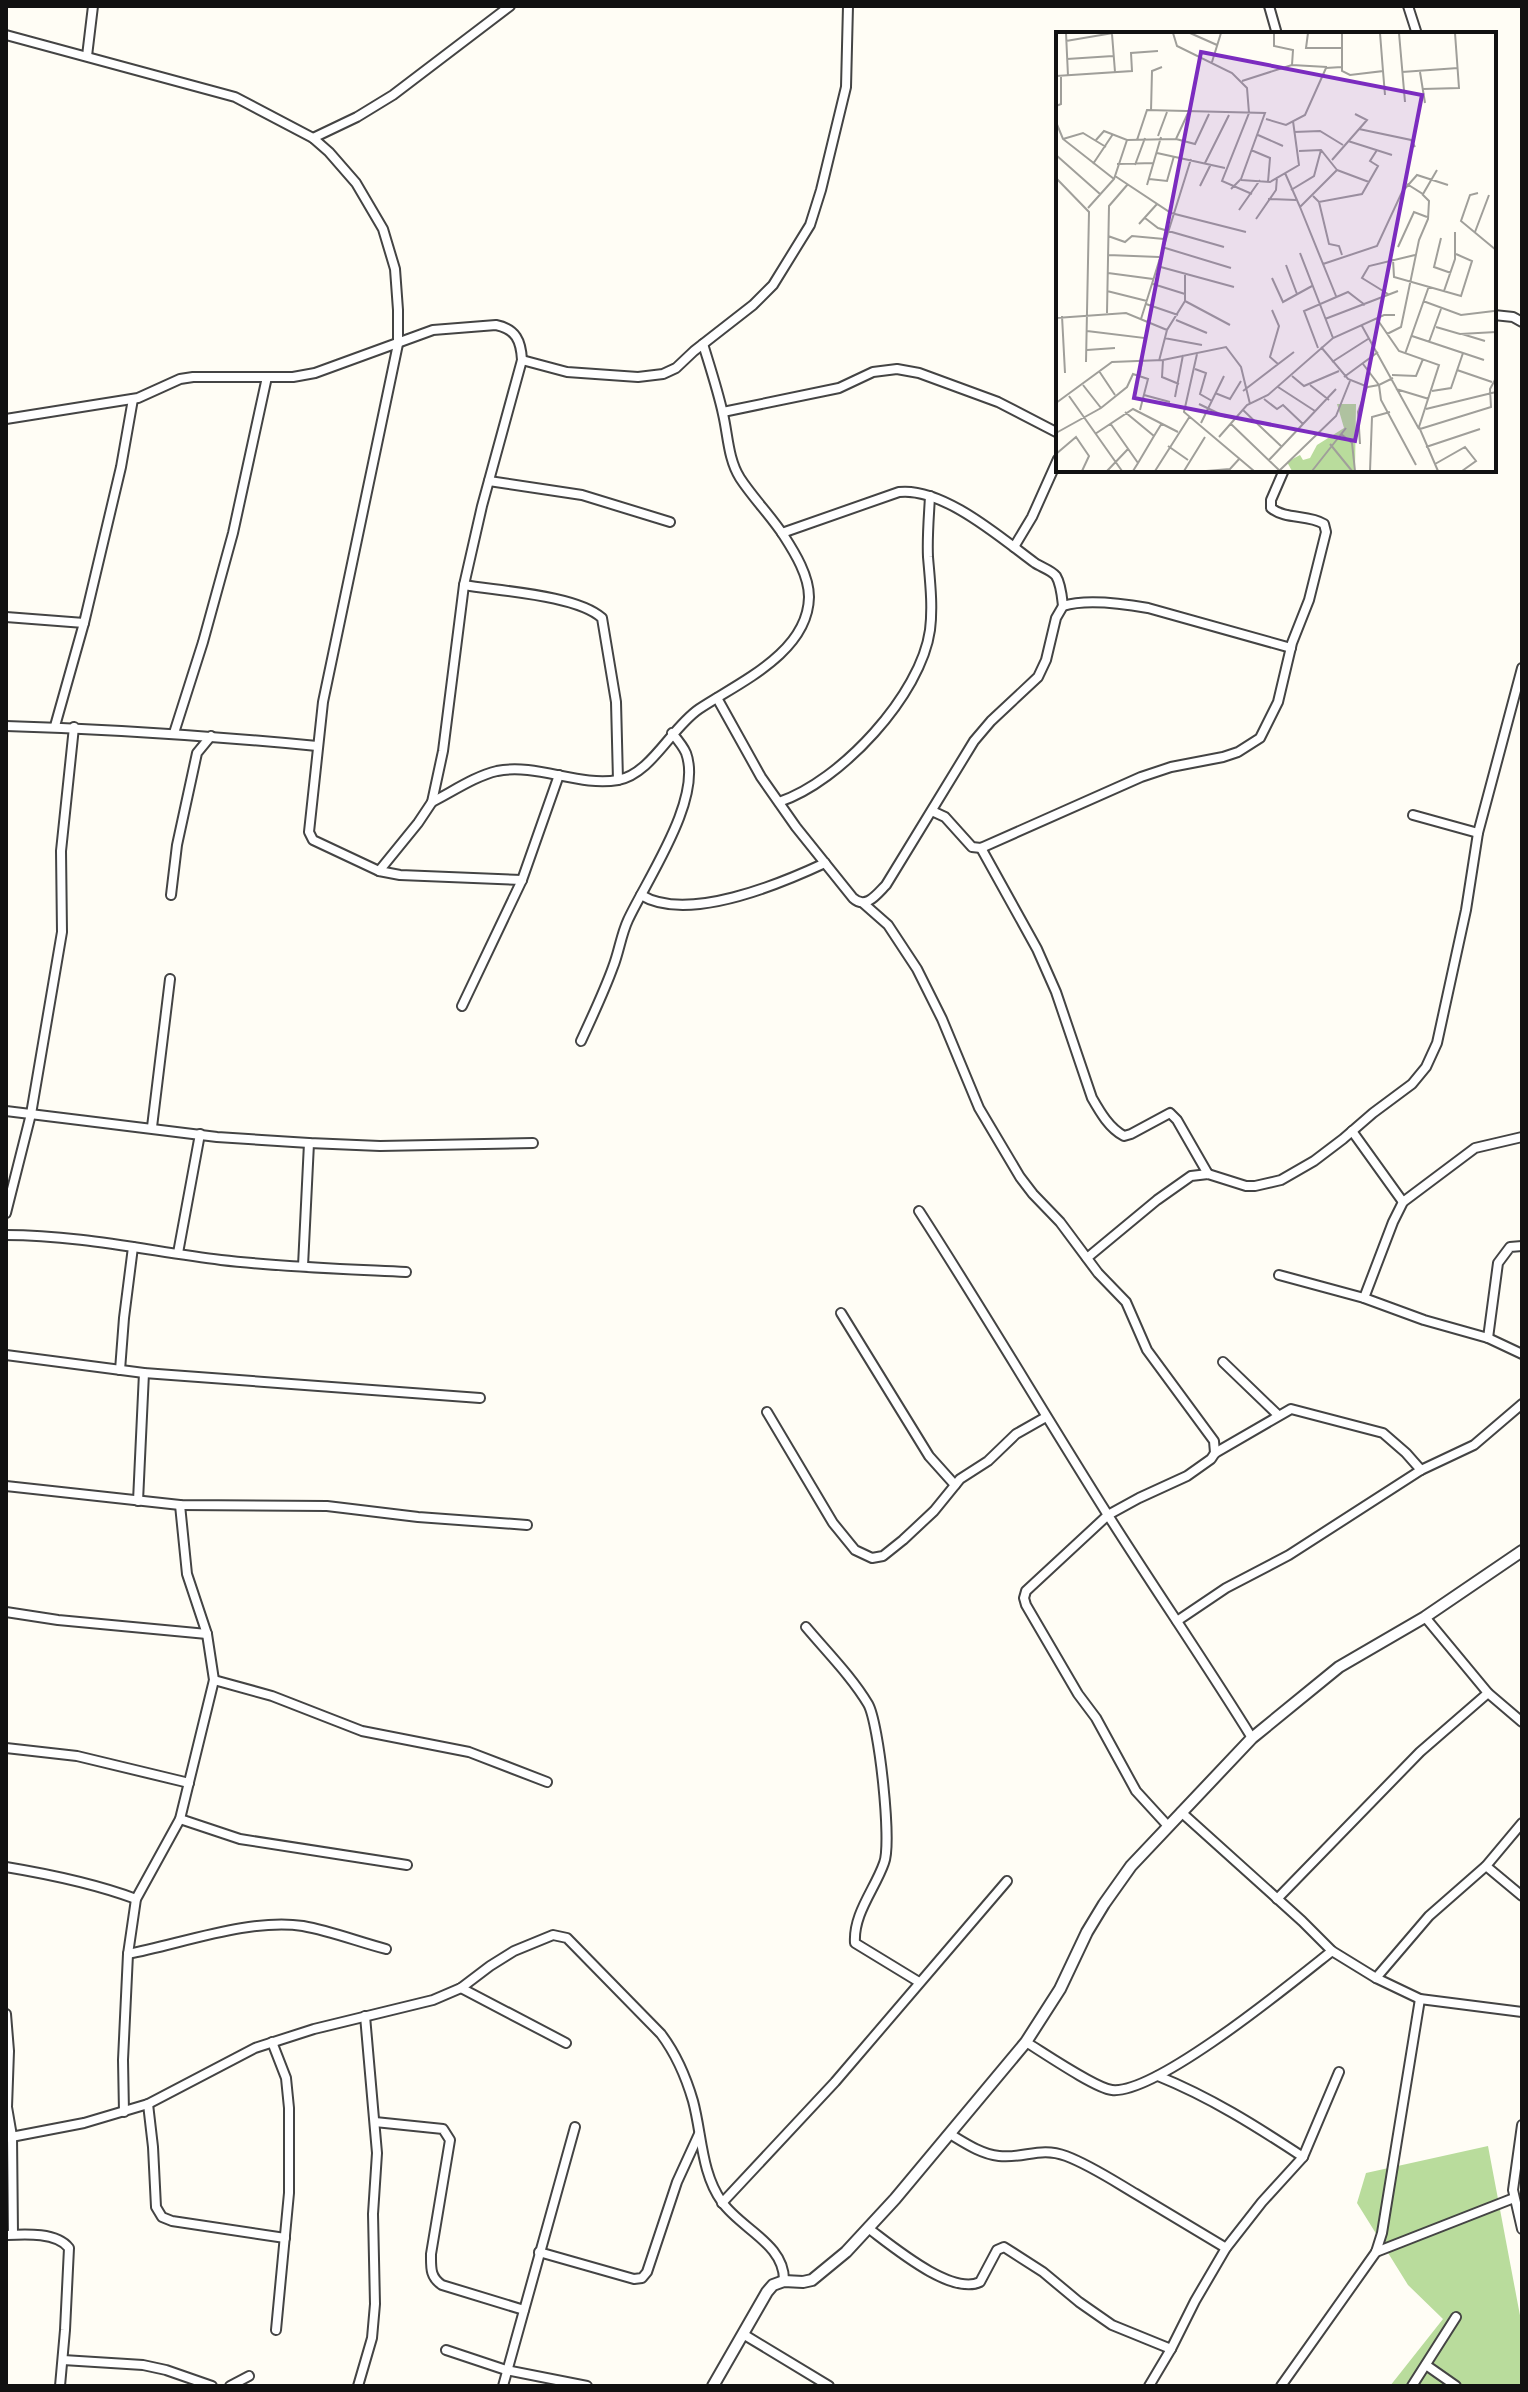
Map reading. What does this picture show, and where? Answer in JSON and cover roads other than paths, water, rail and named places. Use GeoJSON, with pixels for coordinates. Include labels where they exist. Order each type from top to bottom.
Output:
{"type":"FeatureCollection","features":[{"type":"Feature","properties":{"kind":"street"},"geometry":{"type":"LineString","coordinates":[[87,56],[93,6]]}},
{"type":"Feature","properties":{"kind":"street"},"geometry":{"type":"LineString","coordinates":[[313,138],[393,95],[510,6]]}},
{"type":"Feature","properties":{"kind":"street"},"geometry":{"type":"LineString","coordinates":[[522,360],[567,372],[651,377],[676,368],[773,285],[810,225],[821,190],[846,87],[848,6]]}},
{"type":"Feature","properties":{"kind":"street"},"geometry":{"type":"LineString","coordinates":[[1269,6],[1276,32]]}},
{"type":"Feature","properties":{"kind":"street"},"geometry":{"type":"LineString","coordinates":[[1408,6],[1416,32]]}},
{"type":"Feature","properties":{"kind":"street"},"geometry":{"type":"LineString","coordinates":[[6,35],[235,97],[313,138],[356,183],[383,229],[395,269],[398,344],[330,664],[317,746],[310,837],[379,871],[400,875],[522,880]]}},
{"type":"Feature","properties":{"kind":"street"},"geometry":{"type":"LineString","coordinates":[[1496,315],[1513,317],[1522,322]]}},
{"type":"Feature","properties":{"kind":"street"},"geometry":{"type":"LineString","coordinates":[[6,419],[133,399],[180,379],[293,377],[315,373],[433,330],[496,325],[512,332],[521,343],[522,360],[464,585],[443,751],[432,802],[379,871]]}},
{"type":"Feature","properties":{"kind":"street"},"geometry":{"type":"LineString","coordinates":[[432,802],[495,772],[533,770],[618,780],[640,770],[684,720],[775,660],[802,625],[809,595],[804,575],[782,533],[735,468],[703,344]]}},
{"type":"Feature","properties":{"kind":"street"},"geometry":{"type":"LineString","coordinates":[[723,412],[839,388],[873,372],[897,369],[919,373],[998,402],[1056,432]]}},
{"type":"Feature","properties":{"kind":"street"},"geometry":{"type":"LineString","coordinates":[[174,733],[233,533],[267,377]]}},
{"type":"Feature","properties":{"kind":"street"},"geometry":{"type":"LineString","coordinates":[[55,726],[84,623],[121,467],[133,399]]}},
{"type":"Feature","properties":{"kind":"street"},"geometry":{"type":"LineString","coordinates":[[1014,547],[1032,517],[1056,463]]}},
{"type":"Feature","properties":{"kind":"street"},"geometry":{"type":"LineString","coordinates":[[932,811],[945,817],[972,847],[981,848],[1141,777],[1171,767],[1223,757],[1250,746],[1260,738],[1278,702],[1326,532],[1324,524],[1315,519],[1279,514],[1271,508],[1271,500],[1283,472]]}},
{"type":"Feature","properties":{"kind":"street"},"geometry":{"type":"LineString","coordinates":[[489,481],[582,495],[670,522]]}},
{"type":"Feature","properties":{"kind":"street"},"geometry":{"type":"LineString","coordinates":[[782,533],[899,492],[912,491],[930,496],[961,512],[1014,547],[1054,575],[1062,593],[1063,606],[1056,618],[1046,660],[1038,677],[974,741],[886,885],[863,903]]}},
{"type":"Feature","properties":{"kind":"street"},"geometry":{"type":"LineString","coordinates":[[779,802],[798,796],[848,759],[867,741],[915,677],[930,629],[930,496]]}},
{"type":"Feature","properties":{"kind":"street"},"geometry":{"type":"LineString","coordinates":[[464,585],[567,602],[591,610],[602,618],[616,702],[618,780]]}},
{"type":"Feature","properties":{"kind":"street"},"geometry":{"type":"LineString","coordinates":[[1063,606],[1080,603],[1148,608],[1291,648]]}},
{"type":"Feature","properties":{"kind":"street"},"geometry":{"type":"LineString","coordinates":[[6,617],[84,623]]}},
{"type":"Feature","properties":{"kind":"street"},"geometry":{"type":"LineString","coordinates":[[1087,1258],[1191,1176],[1208,1174],[1246,1186],[1268,1185],[1314,1161],[1412,1084],[1426,1067],[1437,1043],[1466,910],[1478,833],[1522,668]]}},
{"type":"Feature","properties":{"kind":"street"},"geometry":{"type":"LineString","coordinates":[[717,698],[742,745],[779,802],[853,898],[888,925],[917,969],[942,1019],[979,1108],[997,1141],[1033,1194],[1126,1302],[1147,1350],[1214,1441],[1215,1453]]}},
{"type":"Feature","properties":{"kind":"street"},"geometry":{"type":"LineString","coordinates":[[6,726],[191,734],[317,746]]}},
{"type":"Feature","properties":{"kind":"street"},"geometry":{"type":"LineString","coordinates":[[6,1213],[31,1114],[62,932],[61,851],[74,727]]}},
{"type":"Feature","properties":{"kind":"street"},"geometry":{"type":"LineString","coordinates":[[581,1041],[612,969],[626,923],[678,822],[688,761],[682,745],[672,733]]}},
{"type":"Feature","properties":{"kind":"street"},"geometry":{"type":"LineString","coordinates":[[191,734],[197,753]]}},
{"type":"Feature","properties":{"kind":"street"},"geometry":{"type":"LineString","coordinates":[[171,895],[177,845],[197,753],[211,736]]}},
{"type":"Feature","properties":{"kind":"street"},"geometry":{"type":"LineString","coordinates":[[462,1006],[522,880],[559,775]]}},
{"type":"Feature","properties":{"kind":"street"},"geometry":{"type":"LineString","coordinates":[[1413,815],[1478,833]]}},
{"type":"Feature","properties":{"kind":"street"},"geometry":{"type":"LineString","coordinates":[[981,848],[1037,949],[1056,992],[1092,1098],[1100,1112],[1124,1136],[1170,1113],[1208,1174]]}},
{"type":"Feature","properties":{"kind":"street"},"geometry":{"type":"LineString","coordinates":[[641,895],[658,903],[710,902],[771,887],[825,863]]}},
{"type":"Feature","properties":{"kind":"street"},"geometry":{"type":"LineString","coordinates":[[152,1127],[170,979]]}},
{"type":"Feature","properties":{"kind":"street"},"geometry":{"type":"LineString","coordinates":[[6,1111],[200,1134],[309,1143],[380,1146],[533,1143]]}},
{"type":"Feature","properties":{"kind":"street"},"geometry":{"type":"LineString","coordinates":[[1352,1131],[1403,1202]]}},
{"type":"Feature","properties":{"kind":"street"},"geometry":{"type":"LineString","coordinates":[[178,1253],[200,1134]]}},
{"type":"Feature","properties":{"kind":"street"},"geometry":{"type":"LineString","coordinates":[[1364,1298],[1403,1202],[1475,1148],[1522,1137]]}},
{"type":"Feature","properties":{"kind":"street"},"geometry":{"type":"LineString","coordinates":[[303,1266],[309,1143]]}},
{"type":"Feature","properties":{"kind":"street"},"geometry":{"type":"LineString","coordinates":[[919,1211],[1046,1417],[1252,1738]]}},
{"type":"Feature","properties":{"kind":"street"},"geometry":{"type":"LineString","coordinates":[[6,1235],[133,1247],[220,1260],[406,1272]]}},
{"type":"Feature","properties":{"kind":"street"},"geometry":{"type":"LineString","coordinates":[[1488,1338],[1498,1263],[1510,1247],[1522,1246]]}},
{"type":"Feature","properties":{"kind":"street"},"geometry":{"type":"LineString","coordinates":[[120,1370],[133,1247]]}},
{"type":"Feature","properties":{"kind":"street"},"geometry":{"type":"LineString","coordinates":[[1279,1275],[1364,1298],[1424,1320],[1488,1338],[1522,1354]]}},
{"type":"Feature","properties":{"kind":"street"},"geometry":{"type":"LineString","coordinates":[[841,1313],[929,1456],[955,1485]]}},
{"type":"Feature","properties":{"kind":"street"},"geometry":{"type":"LineString","coordinates":[[6,1355],[144,1373],[480,1398]]}},
{"type":"Feature","properties":{"kind":"street"},"geometry":{"type":"LineString","coordinates":[[1223,1362],[1278,1415]]}},
{"type":"Feature","properties":{"kind":"street"},"geometry":{"type":"LineString","coordinates":[[138,1501],[144,1373]]}},
{"type":"Feature","properties":{"kind":"street"},"geometry":{"type":"LineString","coordinates":[[1177,1621],[1226,1588],[1289,1555],[1421,1470],[1474,1445],[1522,1404]]}},
{"type":"Feature","properties":{"kind":"street"},"geometry":{"type":"LineString","coordinates":[[1168,1826],[1136,1791],[1096,1718],[1078,1694],[1026,1605],[1026,1591],[1108,1515],[1187,1476],[1215,1453],[1291,1409],[1383,1433],[1421,1470]]}},
{"type":"Feature","properties":{"kind":"street"},"geometry":{"type":"LineString","coordinates":[[767,1412],[833,1523],[849,1544],[872,1558],[883,1556],[903,1540],[934,1511],[955,1485],[988,1461],[1016,1434],[1046,1417]]}},
{"type":"Feature","properties":{"kind":"street"},"geometry":{"type":"LineString","coordinates":[[6,1486],[180,1505],[327,1506],[527,1525]]}},
{"type":"Feature","properties":{"kind":"street"},"geometry":{"type":"LineString","coordinates":[[124,2112],[128,1954],[136,1899],[180,1819],[214,1680],[207,1634],[187,1574],[180,1505]]}},
{"type":"Feature","properties":{"kind":"street"},"geometry":{"type":"LineString","coordinates":[[713,2386],[773,2285],[784,2281],[812,2280],[846,2252],[950,2134],[1026,2042],[1055,1999],[1087,1932],[1131,1866],[1252,1738],[1339,1667],[1425,1617],[1522,1550]]}},
{"type":"Feature","properties":{"kind":"street"},"geometry":{"type":"LineString","coordinates":[[6,1612],[207,1634]]}},
{"type":"Feature","properties":{"kind":"street"},"geometry":{"type":"LineString","coordinates":[[1425,1617],[1488,1693],[1522,1722]]}},
{"type":"Feature","properties":{"kind":"street"},"geometry":{"type":"LineString","coordinates":[[806,1627],[868,1705],[876,1725],[887,1831],[885,1861],[863,1907],[855,1943],[919,1982]]}},
{"type":"Feature","properties":{"kind":"street"},"geometry":{"type":"LineString","coordinates":[[214,1680],[272,1696],[362,1731],[469,1752],[547,1782]]}},
{"type":"Feature","properties":{"kind":"street"},"geometry":{"type":"LineString","coordinates":[[1277,1899],[1420,1752],[1488,1693]]}},
{"type":"Feature","properties":{"kind":"street"},"geometry":{"type":"LineString","coordinates":[[6,1748],[77,1756],[189,1783]]}},
{"type":"Feature","properties":{"kind":"street"},"geometry":{"type":"LineString","coordinates":[[1181,1812],[1332,1951],[1376,1978],[1420,1999],[1522,2012]]}},
{"type":"Feature","properties":{"kind":"street"},"geometry":{"type":"LineString","coordinates":[[180,1819],[240,1839],[407,1865]]}},
{"type":"Feature","properties":{"kind":"street"},"geometry":{"type":"LineString","coordinates":[[1376,1978],[1429,1916],[1486,1866],[1522,1823]]}},
{"type":"Feature","properties":{"kind":"street"},"geometry":{"type":"LineString","coordinates":[[1486,1866],[1522,1896]]}},
{"type":"Feature","properties":{"kind":"street"},"geometry":{"type":"LineString","coordinates":[[6,1867],[136,1899]]}},
{"type":"Feature","properties":{"kind":"street"},"geometry":{"type":"LineString","coordinates":[[722,2203],[835,2082],[1007,1881]]}},
{"type":"Feature","properties":{"kind":"street"},"geometry":{"type":"LineString","coordinates":[[128,1954],[226,1932],[280,1925],[304,1927],[386,1949]]}},
{"type":"Feature","properties":{"kind":"street"},"geometry":{"type":"LineString","coordinates":[[9,2137],[124,2112],[148,2104],[235,2057],[272,2042],[433,2000],[461,1988],[514,1951],[553,1935],[567,1938],[673,2050],[694,2103],[699,2134],[715,2190],[722,2203],[777,2254],[785,2270],[784,2281]]}},
{"type":"Feature","properties":{"kind":"street"},"geometry":{"type":"LineString","coordinates":[[1026,2042],[1106,2089],[1122,2090],[1158,2076],[1213,2041],[1332,1951]]}},
{"type":"Feature","properties":{"kind":"street"},"geometry":{"type":"LineString","coordinates":[[461,1988],[566,2043]]}},
{"type":"Feature","properties":{"kind":"street"},"geometry":{"type":"LineString","coordinates":[[1281,2386],[1376,2252],[1382,2233],[1420,1999]]}},
{"type":"Feature","properties":{"kind":"street"},"geometry":{"type":"LineString","coordinates":[[6,2014],[10,2234],[53,2237],[63,2240],[69,2248],[60,2386]]}},
{"type":"Feature","properties":{"kind":"street"},"geometry":{"type":"LineString","coordinates":[[358,2386],[372,2338],[375,2304],[373,2214],[377,2153],[365,2016]]}},
{"type":"Feature","properties":{"kind":"street"},"geometry":{"type":"LineString","coordinates":[[272,2042],[286,2078],[289,2108],[289,2193],[276,2330]]}},
{"type":"Feature","properties":{"kind":"street"},"geometry":{"type":"LineString","coordinates":[[1149,2386],[1226,2248],[1255,2210],[1303,2157],[1339,2072]]}},
{"type":"Feature","properties":{"kind":"street"},"geometry":{"type":"LineString","coordinates":[[1158,2076],[1198,2092],[1233,2111],[1303,2157]]}},
{"type":"Feature","properties":{"kind":"street"},"geometry":{"type":"LineString","coordinates":[[148,2104],[156,2207],[162,2217],[285,2238]]}},
{"type":"Feature","properties":{"kind":"street"},"geometry":{"type":"LineString","coordinates":[[375,2122],[443,2129],[448,2134],[450,2140],[431,2254],[431,2272],[436,2281],[524,2310]]}},
{"type":"Feature","properties":{"kind":"street"},"geometry":{"type":"LineString","coordinates":[[1522,2125],[1514,2177],[1514,2198],[1522,2229]]}},
{"type":"Feature","properties":{"kind":"street"},"geometry":{"type":"LineString","coordinates":[[503,2386],[575,2127]]}},
{"type":"Feature","properties":{"kind":"street"},"geometry":{"type":"LineString","coordinates":[[539,2252],[634,2279],[642,2278],[647,2272],[677,2182],[699,2134]]}},
{"type":"Feature","properties":{"kind":"street"},"geometry":{"type":"LineString","coordinates":[[950,2134],[979,2151],[997,2156],[1037,2151],[1052,2151],[1067,2156],[1226,2248]]}},
{"type":"Feature","properties":{"kind":"street"},"geometry":{"type":"LineString","coordinates":[[1376,2252],[1514,2198]]}},
{"type":"Feature","properties":{"kind":"street"},"geometry":{"type":"LineString","coordinates":[[868,2228],[912,2262],[942,2278],[968,2285],[980,2282],[997,2250],[1004,2247],[1043,2272],[1112,2325],[1171,2349]]}},
{"type":"Feature","properties":{"kind":"street"},"geometry":{"type":"LineString","coordinates":[[1412,2386],[1456,2317]]}},
{"type":"Feature","properties":{"kind":"street"},"geometry":{"type":"LineString","coordinates":[[743,2334],[829,2386]]}},
{"type":"Feature","properties":{"kind":"street"},"geometry":{"type":"LineString","coordinates":[[446,2350],[506,2370],[587,2386]]}},
{"type":"Feature","properties":{"kind":"street"},"geometry":{"type":"LineString","coordinates":[[63,2360],[143,2365],[212,2386]]}},
{"type":"Feature","properties":{"kind":"street"},"geometry":{"type":"LineString","coordinates":[[1426,2365],[1456,2386]]}},
{"type":"Feature","properties":{"kind":"street"},"geometry":{"type":"LineString","coordinates":[[230,2386],[249,2376]]}}]}
